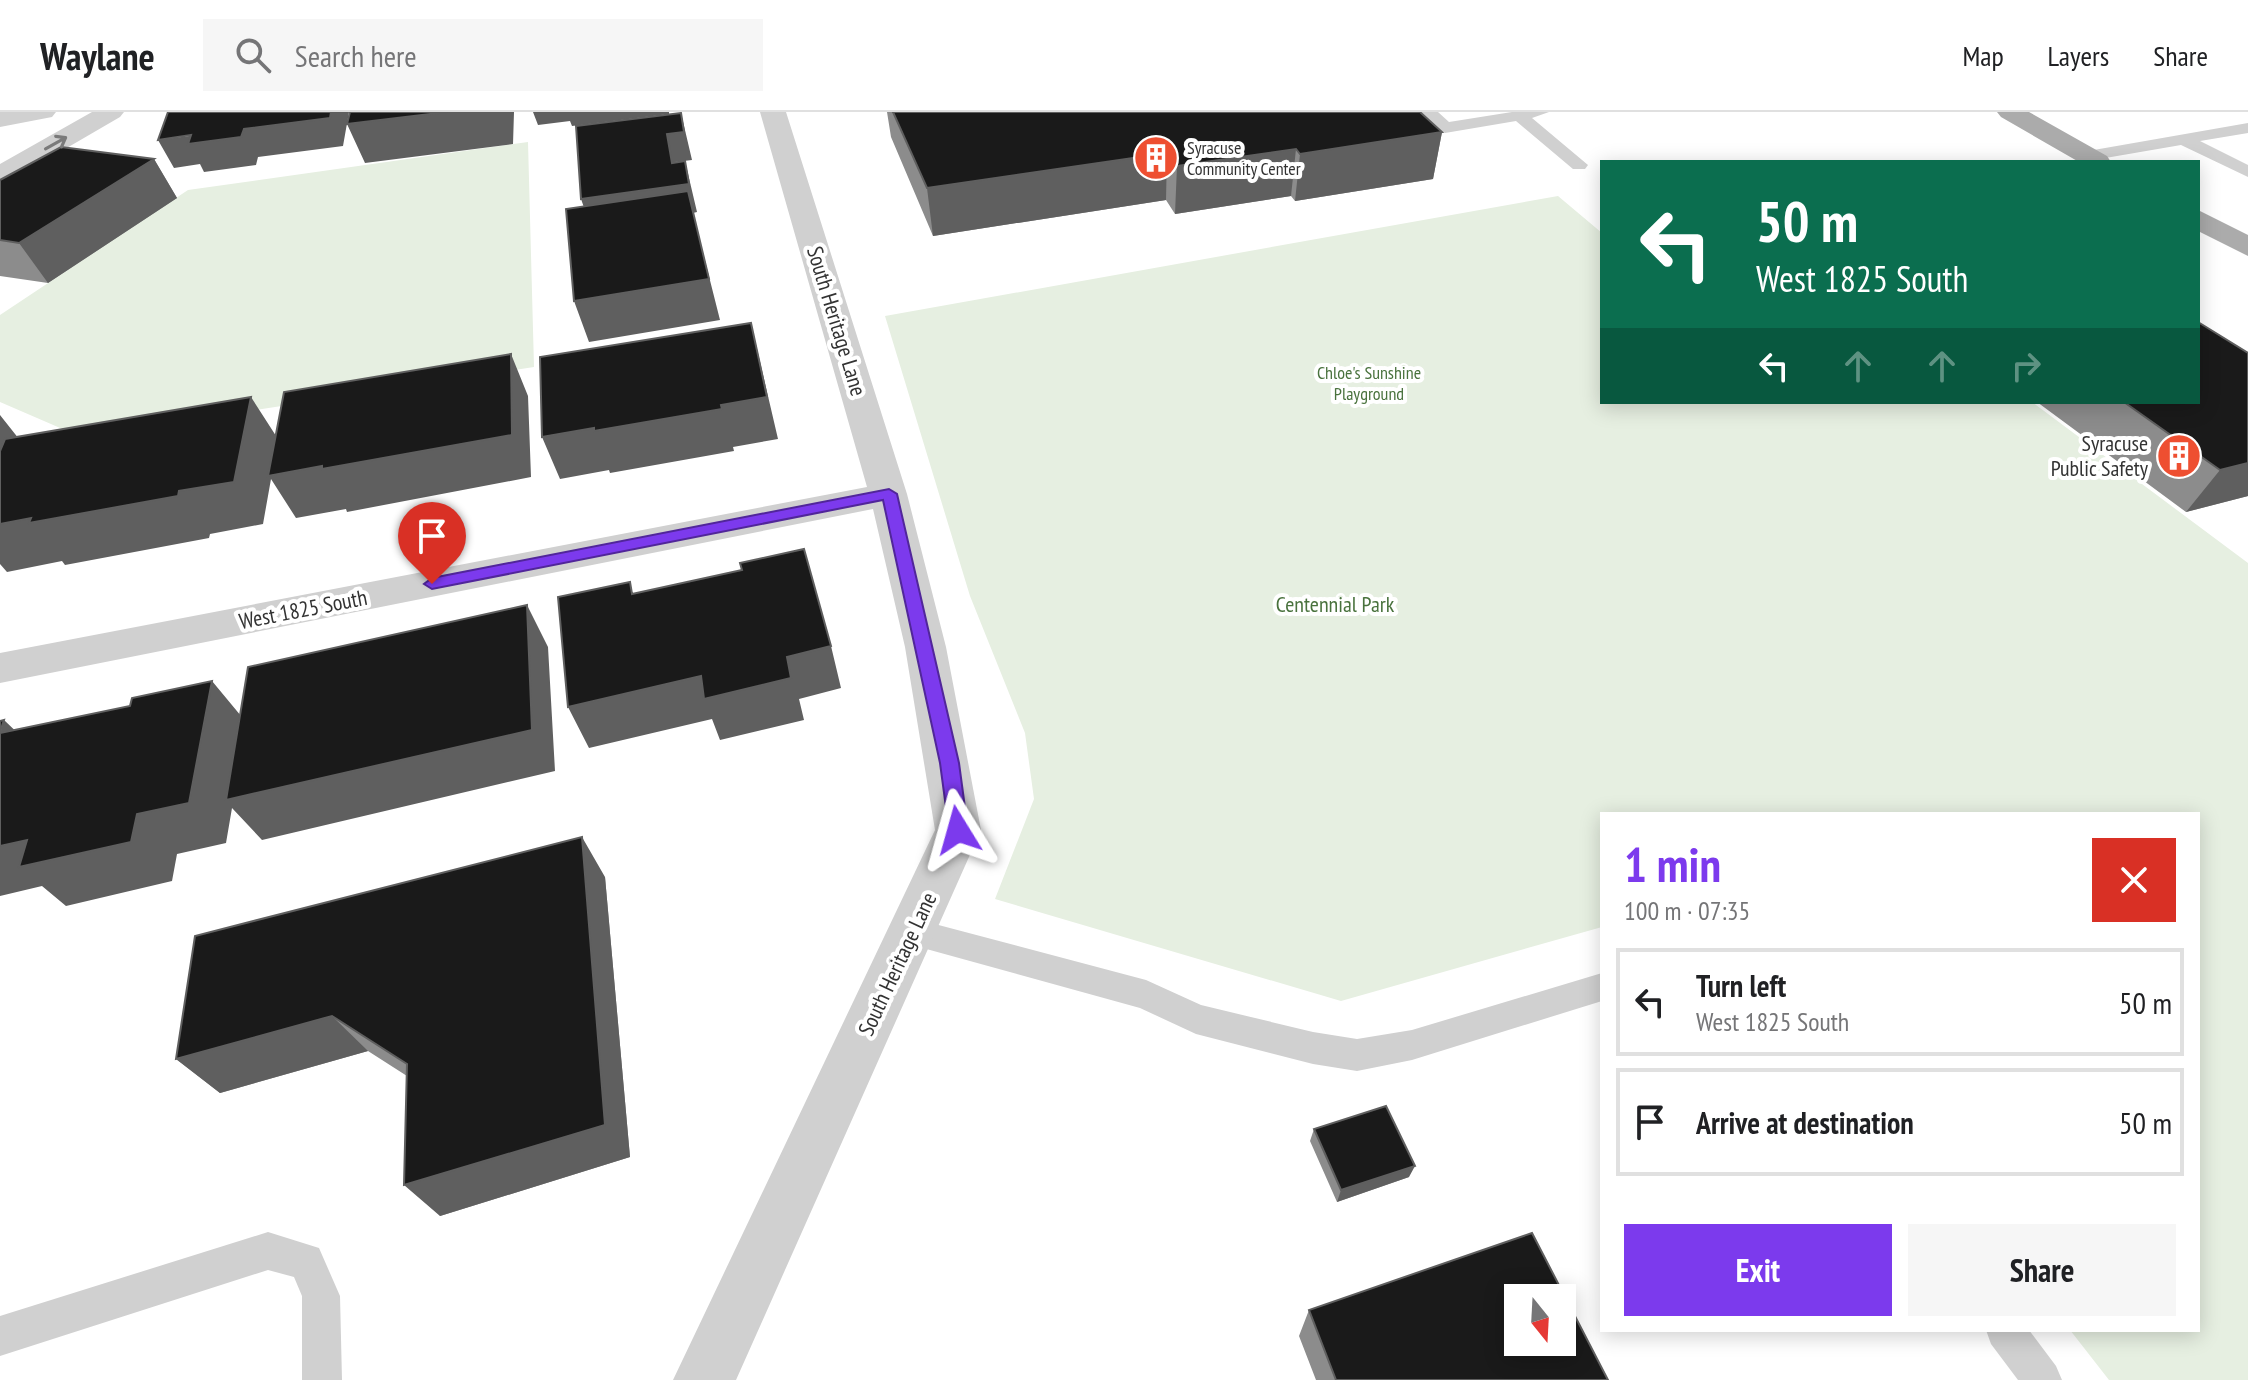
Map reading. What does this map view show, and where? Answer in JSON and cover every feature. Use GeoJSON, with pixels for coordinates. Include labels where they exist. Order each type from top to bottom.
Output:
{"type":"FeatureCollection","features":[{"type":"Feature","properties":{"kind":"main road"},"geometry":{"type":"LineString","coordinates":[[2010,112],[2093,159]]}},
{"type":"Feature","properties":{"kind":"main road"},"geometry":{"type":"LineString","coordinates":[[2200,220],[2248,247]]}},
{"type":"Feature","properties":{"kind":"street"},"geometry":{"type":"LineString","coordinates":[[0,119],[43,112]]}},
{"type":"Feature","properties":{"kind":"street"},"geometry":{"type":"LineString","coordinates":[[0,175],[111,112]]}},
{"type":"Feature","properties":{"kind":"street","name":"South Heritage Lane"},"geometry":{"type":"LineString","coordinates":[[704,1380],[958,830],[949,763],[889,494],[773,112]]}},
{"type":"Feature","properties":{"kind":"street","name":"West 1825 South"},"geometry":{"type":"LineString","coordinates":[[0,668],[889,494]]}},
{"type":"Feature","properties":{"kind":"lane"},"geometry":{"type":"LineString","coordinates":[[1429,112],[1445,128],[1541,112]]}},
{"type":"Feature","properties":{"kind":"lane"},"geometry":{"type":"LineString","coordinates":[[1521,117],[1579,165]]}},
{"type":"Feature","properties":{"kind":"lane"},"geometry":{"type":"LineString","coordinates":[[2093,159],[2248,128]]}},
{"type":"Feature","properties":{"kind":"lane"},"geometry":{"type":"LineString","coordinates":[[2184,140],[2248,172]]}},
{"type":"Feature","properties":{"kind":"lane"},"geometry":{"type":"LineString","coordinates":[[912,932],[1146,995],[1196,1019],[1313,1048],[1357,1055],[1412,1045],[1600,988]]}},
{"type":"Feature","properties":{"kind":"lane"},"geometry":{"type":"LineString","coordinates":[[0,1336],[268,1251],[306,1261],[321,1296],[322,1380]]}},
{"type":"Feature","properties":{"kind":"lane"},"geometry":{"type":"LineString","coordinates":[[2006,1332],[2042,1380]]}},
{"type":"Feature","properties":{"kind":"green space"},"geometry":{"type":"Polygon","coordinates":[[[528,142],[534,367],[81,437],[0,402],[0,315],[188,190],[528,142]]]}},
{"type":"Feature","properties":{"kind":"green space","name":"Centennial Park"},"geometry":{"type":"Polygon","coordinates":[[[1558,196],[1600,231],[1600,404],[2035,404],[2248,563],[2248,1380],[2109,1380],[2072,1332],[2200,1332],[2200,812],[1600,812],[1600,928],[1341,1001],[995,899],[1034,799],[1025,733],[970,596],[885,316],[1558,196]]]}},
{"type":"Feature","properties":{"kind":"building"},"geometry":{"type":"Polygon","coordinates":[[[168,112],[331,112],[330,118],[244,129],[241,137],[188,144],[191,135],[158,140],[168,112]]]}},
{"type":"Feature","properties":{"kind":"building"},"geometry":{"type":"Polygon","coordinates":[[[350,112],[447,112],[347,124],[350,112]]]}},
{"type":"Feature","properties":{"kind":"building"},"geometry":{"type":"Polygon","coordinates":[[[893,112],[1420,112],[1442,132],[1300,154],[1296,149],[1177,166],[1167,153],[927,188],[893,112]]]}},
{"type":"Feature","properties":{"kind":"building"},"geometry":{"type":"Polygon","coordinates":[[[681,113],[684,132],[667,134],[672,163],[685,161],[689,184],[581,199],[576,126],[681,113]]]}},
{"type":"Feature","properties":{"kind":"building"},"geometry":{"type":"Polygon","coordinates":[[[61,147],[154,159],[19,243],[0,240],[0,180],[61,147]]]}},
{"type":"Feature","properties":{"kind":"building"},"geometry":{"type":"Polygon","coordinates":[[[688,191],[709,279],[574,301],[566,209],[688,191]]]}},
{"type":"Feature","properties":{"kind":"building"},"geometry":{"type":"Polygon","coordinates":[[[751,323],[767,397],[721,405],[722,409],[542,437],[540,357],[751,323]]]}},
{"type":"Feature","properties":{"kind":"building"},"geometry":{"type":"Polygon","coordinates":[[[2200,323],[2248,353],[2248,463],[2220,470],[2127,404],[2200,404],[2200,323]]]}},
{"type":"Feature","properties":{"kind":"building"},"geometry":{"type":"Polygon","coordinates":[[[511,354],[512,435],[268,476],[284,392],[511,354]]]}},
{"type":"Feature","properties":{"kind":"building"},"geometry":{"type":"Polygon","coordinates":[[[251,397],[234,482],[179,491],[178,496],[29,523],[31,518],[0,524],[0,451],[5,439],[251,397]]]}},
{"type":"Feature","properties":{"kind":"building"},"geometry":{"type":"Polygon","coordinates":[[[804,549],[831,646],[787,657],[791,678],[704,699],[701,676],[568,707],[558,597],[630,582],[632,594],[742,570],[740,563],[804,549]]]}},
{"type":"Feature","properties":{"kind":"building"},"geometry":{"type":"Polygon","coordinates":[[[527,605],[532,730],[226,800],[248,667],[527,605]]]}},
{"type":"Feature","properties":{"kind":"building"},"geometry":{"type":"Polygon","coordinates":[[[212,681],[189,803],[137,814],[131,842],[19,867],[27,840],[0,846],[0,733],[130,706],[132,698],[212,681]]]}},
{"type":"Feature","properties":{"kind":"building"},"geometry":{"type":"Polygon","coordinates":[[[582,837],[605,1125],[404,1185],[407,1064],[332,1016],[176,1059],[195,936],[582,837]]]}},
{"type":"Feature","properties":{"kind":"building"},"geometry":{"type":"Polygon","coordinates":[[[1386,1106],[1415,1166],[1341,1190],[1314,1129],[1386,1106]]]}},
{"type":"Feature","properties":{"kind":"building"},"geometry":{"type":"Polygon","coordinates":[[[1532,1233],[1558,1284],[1504,1284],[1504,1356],[1576,1356],[1576,1318],[1608,1380],[1336,1380],[1309,1310],[1532,1233]]]}},
{"type":"Feature","properties":{"kind":"place","name":"Syracuse Community Center"},"geometry":{"type":"Point","coordinates":[1156,158]}},
{"type":"Feature","properties":{"kind":"place","name":"Syracuse Public Safety"},"geometry":{"type":"Point","coordinates":[2179,456]}},
{"type":"Feature","properties":{"kind":"route"},"geometry":{"type":"LineString","coordinates":[[432,584],[889,494],[949,763],[958,830]]}},
{"type":"Feature","properties":{"kind":"park label","name":"Chloe's Sunshine Playground"},"geometry":{"type":"Point","coordinates":[1369,383]}}]}
